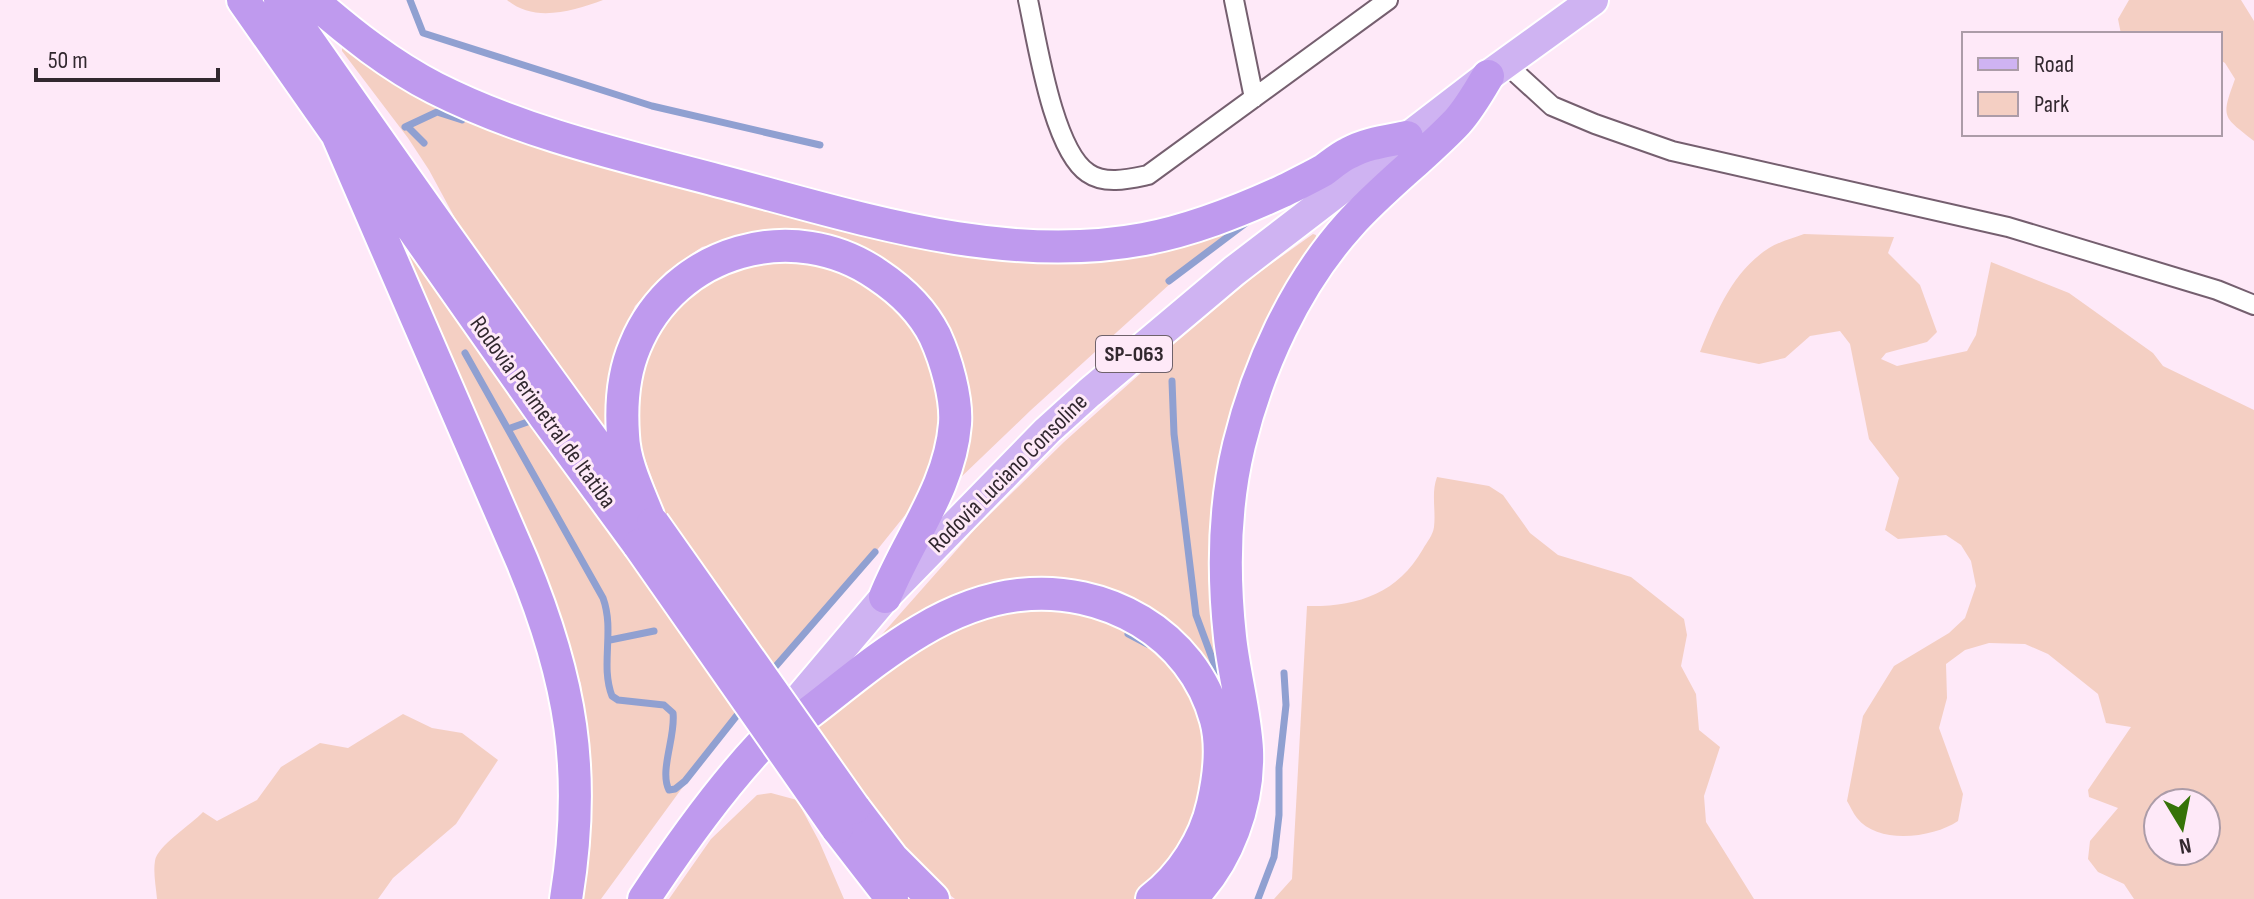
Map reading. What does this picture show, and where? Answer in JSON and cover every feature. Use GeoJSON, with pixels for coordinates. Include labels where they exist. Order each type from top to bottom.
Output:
{"type":"FeatureCollection","features":[{"type":"Feature","properties":{"kind":"highway","name":"Rodovia Perimetral de Itatiba"},"geometry":{"type":"LineString","coordinates":[[243,0],[337,134],[385,190],[545,417],[647,528]]}},
{"type":"Feature","properties":{"kind":"highway","name":"Rodovia Perimetral de Itatiba"},"geometry":{"type":"LineString","coordinates":[[280,0],[394,159],[846,818]]}},
{"type":"Feature","properties":{"kind":"highway"},"geometry":{"type":"LineString","coordinates":[[312,0],[384,57],[434,87],[526,127],[788,198],[971,241],[1018,245],[1103,245],[1172,234],[1280,192],[1348,153],[1368,145],[1407,137]]}},
{"type":"Feature","properties":{"kind":"highway"},"geometry":{"type":"LineString","coordinates":[[1190,899],[1209,877],[1229,842],[1246,773],[1244,727],[1230,640],[1226,547],[1233,476],[1253,398],[1280,331],[1321,261],[1364,209],[1454,125],[1497,70]]}},
{"type":"Feature","properties":{"kind":"highway"},"geometry":{"type":"LineString","coordinates":[[337,134],[534,590],[555,651],[568,698],[576,778],[576,820],[566,899]]}},
{"type":"Feature","properties":{"kind":"highway"},"geometry":{"type":"LineString","coordinates":[[647,528],[623,439],[622,401],[628,366],[646,323],[679,286],[694,273],[718,260],[755,248],[773,246],[805,245],[827,250],[876,273],[915,305],[930,327],[947,366],[956,420],[949,462],[941,484],[905,549],[885,597]]}},
{"type":"Feature","properties":{"kind":"highway"},"geometry":{"type":"LineString","coordinates":[[763,742],[798,721],[873,662],[912,636],[966,609],[997,598],[1048,593],[1097,600],[1123,610],[1150,626],[1175,648],[1204,691],[1217,722],[1218,778],[1209,822],[1180,870],[1152,899]]}},
{"type":"Feature","properties":{"kind":"highway","name":"Rodovia Luciano Consoline"},"geometry":{"type":"LineString","coordinates":[[644,899],[674,854],[763,742]]}},
{"type":"Feature","properties":{"kind":"highway"},"geometry":{"type":"LineString","coordinates":[[846,818],[892,899]]}},
{"type":"Feature","properties":{"kind":"highway"},"geometry":{"type":"LineString","coordinates":[[846,818],[933,899]]}},
{"type":"Feature","properties":{"kind":"main road","name":"Rodovia Luciano Consoline"},"geometry":{"type":"LineString","coordinates":[[763,742],[885,597],[1047,431],[1089,393],[1234,271],[1407,137],[1593,0]]}},
{"type":"Feature","properties":{"kind":"street"},"geometry":{"type":"LineString","coordinates":[[1028,0],[1049,93],[1067,148],[1088,173],[1119,181],[1148,175],[1388,0]]}},
{"type":"Feature","properties":{"kind":"street"},"geometry":{"type":"LineString","coordinates":[[1234,0],[1254,98]]}},
{"type":"Feature","properties":{"kind":"street"},"geometry":{"type":"LineString","coordinates":[[1497,70],[1552,106],[1672,151],[2008,227],[2217,290],[2254,305]]}},
{"type":"Feature","properties":{"kind":"green space"},"geometry":{"type":"Polygon","coordinates":[[[507,0],[603,0],[567,11],[541,13],[518,7],[507,0]]]}},
{"type":"Feature","properties":{"kind":"green space"},"geometry":{"type":"Polygon","coordinates":[[[2129,0],[2241,0],[2254,21],[2254,141],[2227,115],[2235,79],[2222,61],[2222,32],[2121,32],[2118,19],[2129,0]]]}},
{"type":"Feature","properties":{"kind":"green space"},"geometry":{"type":"Polygon","coordinates":[[[342,46],[349,46],[392,75],[926,242],[1246,221],[1246,225],[1171,283],[958,480],[938,320],[762,233],[702,247],[666,272],[635,306],[616,351],[609,433],[605,434],[462,231],[429,170],[342,51],[342,46]]]}},
{"type":"Feature","properties":{"kind":"green space"},"geometry":{"type":"Polygon","coordinates":[[[393,230],[653,523],[663,508],[633,426],[634,390],[648,344],[688,292],[749,263],[787,259],[820,262],[858,275],[907,315],[932,359],[942,423],[927,480],[906,514],[857,575],[723,732],[601,899],[575,899],[590,777],[581,684],[546,581],[393,230]]]}},
{"type":"Feature","properties":{"kind":"green space"},"geometry":{"type":"Polygon","coordinates":[[[1313,234],[1316,235],[1315,242],[1258,348],[1225,686],[1222,688],[1086,583],[1058,578],[1034,579],[877,640],[976,528],[1064,442],[1257,274],[1313,234]]]}},
{"type":"Feature","properties":{"kind":"green space"},"geometry":{"type":"Polygon","coordinates":[[[1804,234],[1894,237],[1888,253],[1920,285],[1937,332],[1927,342],[1886,353],[1881,359],[1897,366],[1967,351],[1976,335],[1991,262],[2069,293],[2153,353],[2163,366],[2254,410],[2254,899],[2134,899],[2124,884],[2098,872],[2088,859],[2090,841],[2118,808],[2089,797],[2088,790],[2131,727],[2106,723],[2098,694],[2048,654],[2025,644],[1989,643],[1965,650],[1946,664],[1947,698],[1939,728],[1963,794],[1958,821],[1935,832],[1906,836],[1878,832],[1866,827],[1856,816],[1847,801],[1863,716],[1894,666],[1949,633],[1965,618],[1976,586],[1971,561],[1961,545],[1946,535],[1898,539],[1885,530],[1899,478],[1869,439],[1850,344],[1840,331],[1810,336],[1785,358],[1759,364],[1700,352],[1719,308],[1735,281],[1756,258],[1782,242],[1804,234]]]}},
{"type":"Feature","properties":{"kind":"green space"},"geometry":{"type":"Polygon","coordinates":[[[1437,477],[1489,486],[1503,495],[1530,533],[1558,555],[1631,577],[1684,619],[1687,635],[1681,666],[1696,694],[1699,730],[1720,747],[1704,796],[1706,822],[1754,899],[1274,899],[1292,879],[1307,606],[1359,600],[1374,595],[1401,577],[1432,533],[1437,477]]]}},
{"type":"Feature","properties":{"kind":"green space"},"geometry":{"type":"Polygon","coordinates":[[[1073,604],[1163,649],[1205,719],[1208,766],[1193,829],[1149,890],[1135,899],[955,899],[923,874],[878,817],[815,726],[923,642],[1005,607],[1073,604]]]}},
{"type":"Feature","properties":{"kind":"green space"},"geometry":{"type":"Polygon","coordinates":[[[403,714],[432,728],[462,733],[498,760],[456,824],[393,878],[378,899],[157,899],[154,870],[157,855],[203,812],[217,821],[257,800],[281,767],[320,743],[348,748],[403,714]]]}},
{"type":"Feature","properties":{"kind":"green space"},"geometry":{"type":"Polygon","coordinates":[[[771,793],[797,800],[844,899],[669,899],[711,839],[757,795],[771,793]]]}},
{"type":"Feature","properties":{"kind":"waterway"},"geometry":{"type":"LineString","coordinates":[[410,0],[423,33],[652,106],[820,145]]}},
{"type":"Feature","properties":{"kind":"waterway"},"geometry":{"type":"LineString","coordinates":[[405,127],[437,112],[462,120]]}},
{"type":"Feature","properties":{"kind":"waterway"},"geometry":{"type":"LineString","coordinates":[[408,127],[424,143]]}},
{"type":"Feature","properties":{"kind":"waterway"},"geometry":{"type":"LineString","coordinates":[[1169,281],[1246,223]]}},
{"type":"Feature","properties":{"kind":"waterway"},"geometry":{"type":"LineString","coordinates":[[465,353],[603,598],[608,623],[607,672],[612,696],[618,700],[664,705],[673,713],[666,773],[669,790],[685,781],[742,709]]}},
{"type":"Feature","properties":{"kind":"waterway"},"geometry":{"type":"LineString","coordinates":[[1172,381],[1174,434],[1196,615],[1222,685]]}},
{"type":"Feature","properties":{"kind":"waterway"},"geometry":{"type":"LineString","coordinates":[[508,429],[533,420]]}},
{"type":"Feature","properties":{"kind":"waterway"},"geometry":{"type":"LineString","coordinates":[[769,674],[875,552]]}},
{"type":"Feature","properties":{"kind":"waterway"},"geometry":{"type":"LineString","coordinates":[[610,640],[654,631]]}},
{"type":"Feature","properties":{"kind":"waterway"},"geometry":{"type":"LineString","coordinates":[[1128,634],[1147,644]]}},
{"type":"Feature","properties":{"kind":"waterway"},"geometry":{"type":"LineString","coordinates":[[1258,899],[1274,857],[1279,815],[1279,768],[1286,705],[1284,673]]}}]}
